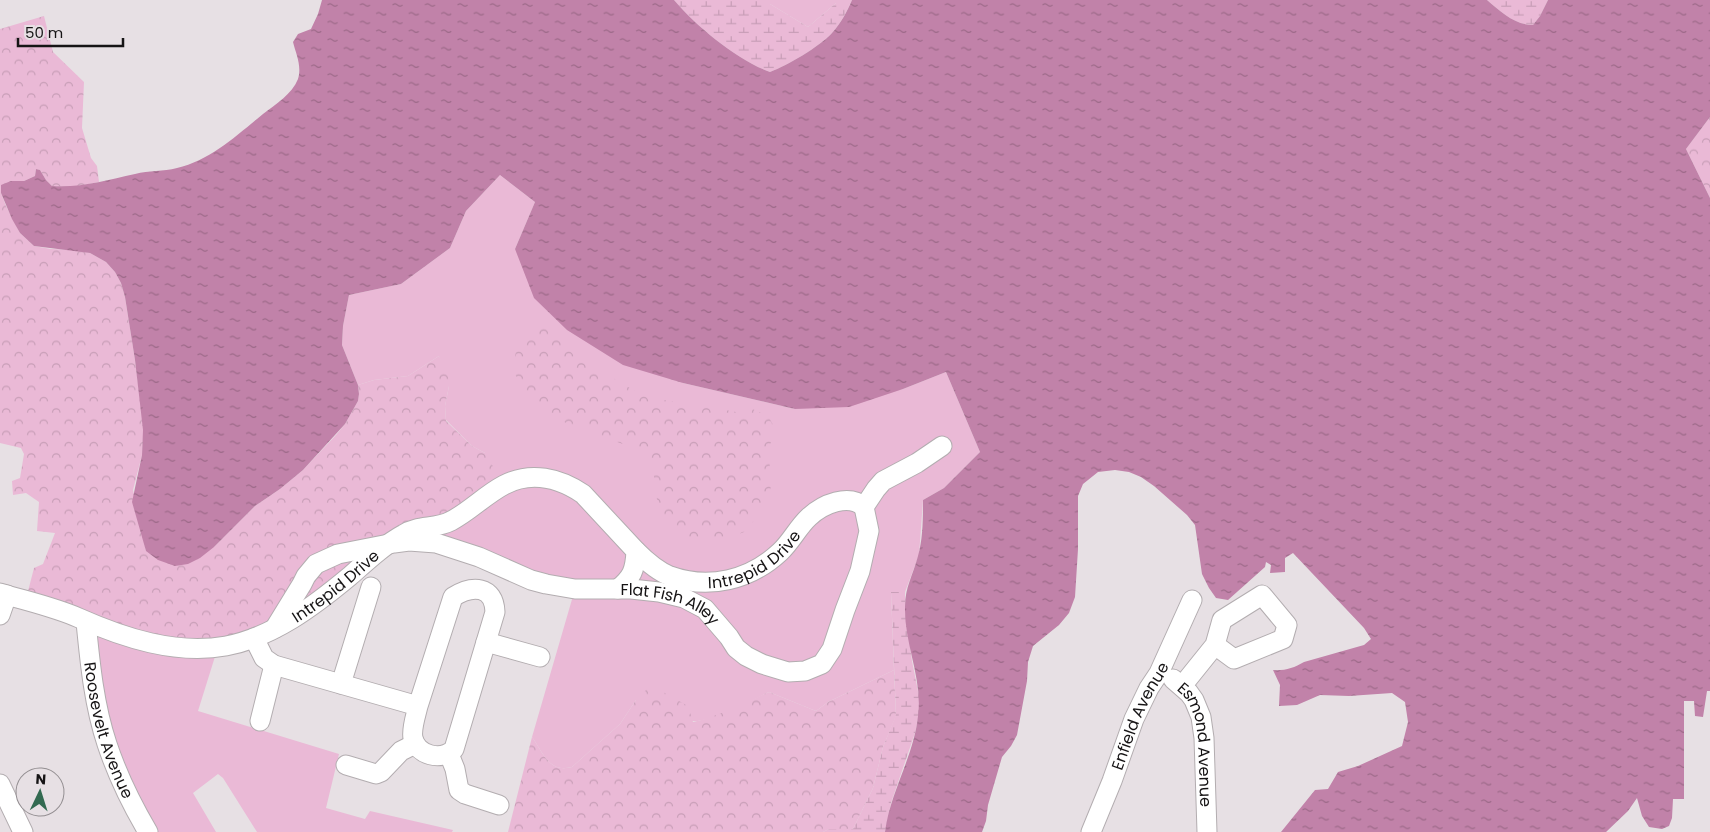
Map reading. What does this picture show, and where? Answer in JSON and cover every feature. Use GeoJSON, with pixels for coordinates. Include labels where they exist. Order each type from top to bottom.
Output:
{"type":"FeatureCollection","features":[{"type":"Feature","properties":{"kind":"street"},"geometry":{"type":"LineString","coordinates":[[864,507],[876,488],[883,481],[917,463],[942,446]]}},
{"type":"Feature","properties":{"kind":"street","name":"Intrepid Drive"},"geometry":{"type":"LineString","coordinates":[[4,594],[80,618],[86,622],[133,639],[190,648],[224,646],[254,638],[303,611],[406,532],[449,522],[504,485],[532,477],[545,478],[572,487],[583,494],[636,551],[654,566],[671,576],[683,580],[703,582],[727,580],[758,570],[790,541],[808,518],[826,506],[852,500],[864,507]]}},
{"type":"Feature","properties":{"kind":"street","name":"Flat Fish Alley"},"geometry":{"type":"LineString","coordinates":[[275,628],[306,576],[316,564],[338,554],[409,541],[436,543],[479,557],[546,584],[575,588],[659,592],[684,598],[705,609],[736,648],[746,656],[762,664],[788,672],[806,671],[822,664],[832,649],[860,571],[869,531],[864,507]]}},
{"type":"Feature","properties":{"kind":"street"},"geometry":{"type":"LineString","coordinates":[[618,589],[629,579],[635,567],[636,551]]}},
{"type":"Feature","properties":{"kind":"street"},"geometry":{"type":"LineString","coordinates":[[341,684],[371,587]]}},
{"type":"Feature","properties":{"kind":"street"},"geometry":{"type":"LineString","coordinates":[[482,590],[495,603],[495,612],[486,642],[454,749],[449,754],[440,757],[420,750],[415,744],[412,735],[418,706],[453,597],[462,591],[482,590]]}},
{"type":"Feature","properties":{"kind":"street"},"geometry":{"type":"LineString","coordinates":[[0,615],[4,594]]}},
{"type":"Feature","properties":{"kind":"street","name":"Enfield Avenue"},"geometry":{"type":"LineString","coordinates":[[1091,832],[1134,720],[1159,673],[1192,600]]}},
{"type":"Feature","properties":{"kind":"street","name":"Roosevelt Avenue"},"geometry":{"type":"LineString","coordinates":[[86,622],[98,707],[107,744],[138,816],[148,832]]}},
{"type":"Feature","properties":{"kind":"street"},"geometry":{"type":"LineString","coordinates":[[254,638],[264,658],[274,665],[418,706]]}},
{"type":"Feature","properties":{"kind":"street"},"geometry":{"type":"LineString","coordinates":[[486,642],[540,657]]}},
{"type":"Feature","properties":{"kind":"street"},"geometry":{"type":"LineString","coordinates":[[1182,686],[1215,644]]}},
{"type":"Feature","properties":{"kind":"street"},"geometry":{"type":"LineString","coordinates":[[260,721],[274,665]]}},
{"type":"Feature","properties":{"kind":"street","name":"Esmond Avenue"},"geometry":{"type":"LineString","coordinates":[[1159,673],[1177,681],[1182,686],[1194,700],[1201,717],[1204,738],[1208,832]]}},
{"type":"Feature","properties":{"kind":"street"},"geometry":{"type":"LineString","coordinates":[[346,766],[376,774],[382,772],[401,751],[415,744]]}},
{"type":"Feature","properties":{"kind":"street"},"geometry":{"type":"LineString","coordinates":[[449,754],[455,769],[459,790],[465,794],[499,805]]}},
{"type":"Feature","properties":{"kind":"street"},"geometry":{"type":"LineString","coordinates":[[0,784],[23,832]]}},
{"type":"Feature","properties":{"kind":"green space"},"geometry":{"type":"Polygon","coordinates":[[[674,0],[770,0],[770,4],[808,27],[836,3],[836,0],[852,0],[841,21],[826,38],[803,55],[770,72],[757,67],[718,42],[674,0]]]}},
{"type":"Feature","properties":{"kind":"green space"},"geometry":{"type":"Polygon","coordinates":[[[770,0],[836,0],[836,3],[808,27],[770,4],[770,0]]]}},
{"type":"Feature","properties":{"kind":"green space"},"geometry":{"type":"Polygon","coordinates":[[[1487,0],[1548,0],[1533,25],[1514,20],[1487,0]]]}},
{"type":"Feature","properties":{"kind":"green space"},"geometry":{"type":"Polygon","coordinates":[[[44,16],[53,52],[84,82],[82,128],[91,158],[97,166],[99,182],[73,187],[52,186],[40,170],[36,169],[35,176],[24,181],[11,181],[1,193],[20,233],[34,246],[90,253],[106,262],[115,272],[121,283],[135,360],[143,422],[142,455],[133,490],[146,551],[214,547],[255,506],[303,470],[336,435],[345,424],[358,401],[358,385],[374,380],[408,376],[439,356],[449,374],[445,406],[446,421],[472,446],[485,453],[504,485],[419,528],[283,624],[191,648],[26,599],[34,568],[43,564],[55,533],[37,531],[39,502],[26,493],[13,495],[12,481],[20,478],[24,454],[21,448],[0,443],[0,29],[44,16]]]}},
{"type":"Feature","properties":{"kind":"green space"},"geometry":{"type":"Polygon","coordinates":[[[1710,117],[1710,198],[1686,149],[1710,117]]]}},
{"type":"Feature","properties":{"kind":"green space"},"geometry":{"type":"Polygon","coordinates":[[[500,175],[535,202],[515,249],[683,383],[795,409],[903,389],[946,372],[980,452],[944,488],[923,500],[919,555],[905,592],[891,592],[894,670],[828,702],[816,711],[769,692],[711,718],[689,721],[636,700],[620,724],[572,767],[564,768],[552,765],[544,756],[532,737],[575,589],[436,543],[485,453],[472,446],[446,420],[445,406],[449,386],[439,356],[408,376],[374,380],[358,385],[342,345],[343,326],[349,295],[401,284],[450,248],[466,211],[500,175]]]}},
{"type":"Feature","properties":{"kind":"green space"},"geometry":{"type":"Polygon","coordinates":[[[540,326],[553,332],[575,356],[597,372],[613,378],[635,391],[663,400],[741,413],[748,407],[768,416],[776,430],[769,447],[771,498],[769,503],[744,532],[723,540],[701,543],[680,537],[668,526],[660,509],[654,489],[654,467],[644,452],[564,422],[538,409],[522,391],[514,371],[516,348],[526,332],[540,326]]]}},
{"type":"Feature","properties":{"kind":"green space"},"geometry":{"type":"Polygon","coordinates":[[[891,592],[905,592],[905,609],[912,661],[919,696],[919,715],[915,733],[891,803],[885,832],[823,832],[829,829],[853,829],[873,788],[883,747],[896,715],[891,592]]]}},
{"type":"Feature","properties":{"kind":"green space"},"geometry":{"type":"Polygon","coordinates":[[[86,627],[218,647],[198,711],[339,754],[326,808],[365,819],[370,811],[453,830],[452,832],[257,832],[223,778],[218,774],[193,793],[216,832],[148,832],[110,753],[86,627]]]}},
{"type":"Feature","properties":{"kind":"green space"},"geometry":{"type":"Polygon","coordinates":[[[894,670],[896,716],[883,747],[873,788],[853,829],[829,829],[823,832],[508,832],[532,737],[552,765],[564,768],[572,767],[620,724],[636,700],[647,689],[656,688],[688,706],[693,722],[722,713],[769,692],[816,711],[828,702],[894,670]]]}},
{"type":"Feature","properties":{"kind":"water"},"geometry":{"type":"Polygon","coordinates":[[[322,0],[674,0],[718,42],[757,67],[770,72],[803,55],[832,33],[846,13],[852,0],[1487,0],[1514,20],[1533,25],[1548,0],[1710,0],[1710,117],[1686,149],[1710,198],[1710,691],[1707,691],[1703,717],[1695,716],[1694,701],[1684,701],[1684,799],[1673,799],[1672,818],[1669,826],[1662,829],[1649,827],[1642,816],[1637,798],[1628,811],[1606,832],[1281,832],[1315,790],[1328,789],[1338,772],[1358,766],[1402,746],[1408,722],[1405,702],[1392,693],[1349,696],[1320,695],[1297,705],[1279,706],[1280,685],[1273,670],[1289,669],[1304,662],[1364,645],[1371,639],[1364,628],[1293,553],[1285,558],[1285,572],[1270,573],[1271,565],[1266,562],[1265,567],[1228,600],[1216,598],[1202,574],[1195,525],[1187,515],[1141,477],[1129,472],[1115,470],[1098,472],[1083,484],[1078,496],[1078,549],[1075,597],[1069,613],[1059,625],[1033,646],[1028,662],[1027,681],[1017,735],[1002,757],[982,832],[885,832],[892,803],[916,731],[918,716],[918,689],[905,621],[905,600],[920,549],[923,500],[944,488],[980,452],[946,372],[849,407],[795,409],[683,383],[623,365],[567,330],[534,298],[515,249],[535,202],[500,175],[466,211],[450,248],[401,284],[349,295],[343,326],[342,345],[358,385],[359,394],[358,401],[345,424],[303,470],[255,506],[214,547],[200,558],[188,564],[175,566],[158,560],[146,551],[132,502],[142,455],[143,430],[135,360],[121,283],[115,272],[106,262],[90,253],[34,246],[20,233],[12,219],[1,193],[1,185],[11,181],[24,181],[35,176],[36,169],[40,170],[52,186],[84,185],[140,173],[177,168],[212,153],[292,89],[299,74],[298,60],[293,42],[298,34],[311,29],[322,0]]]}}]}
